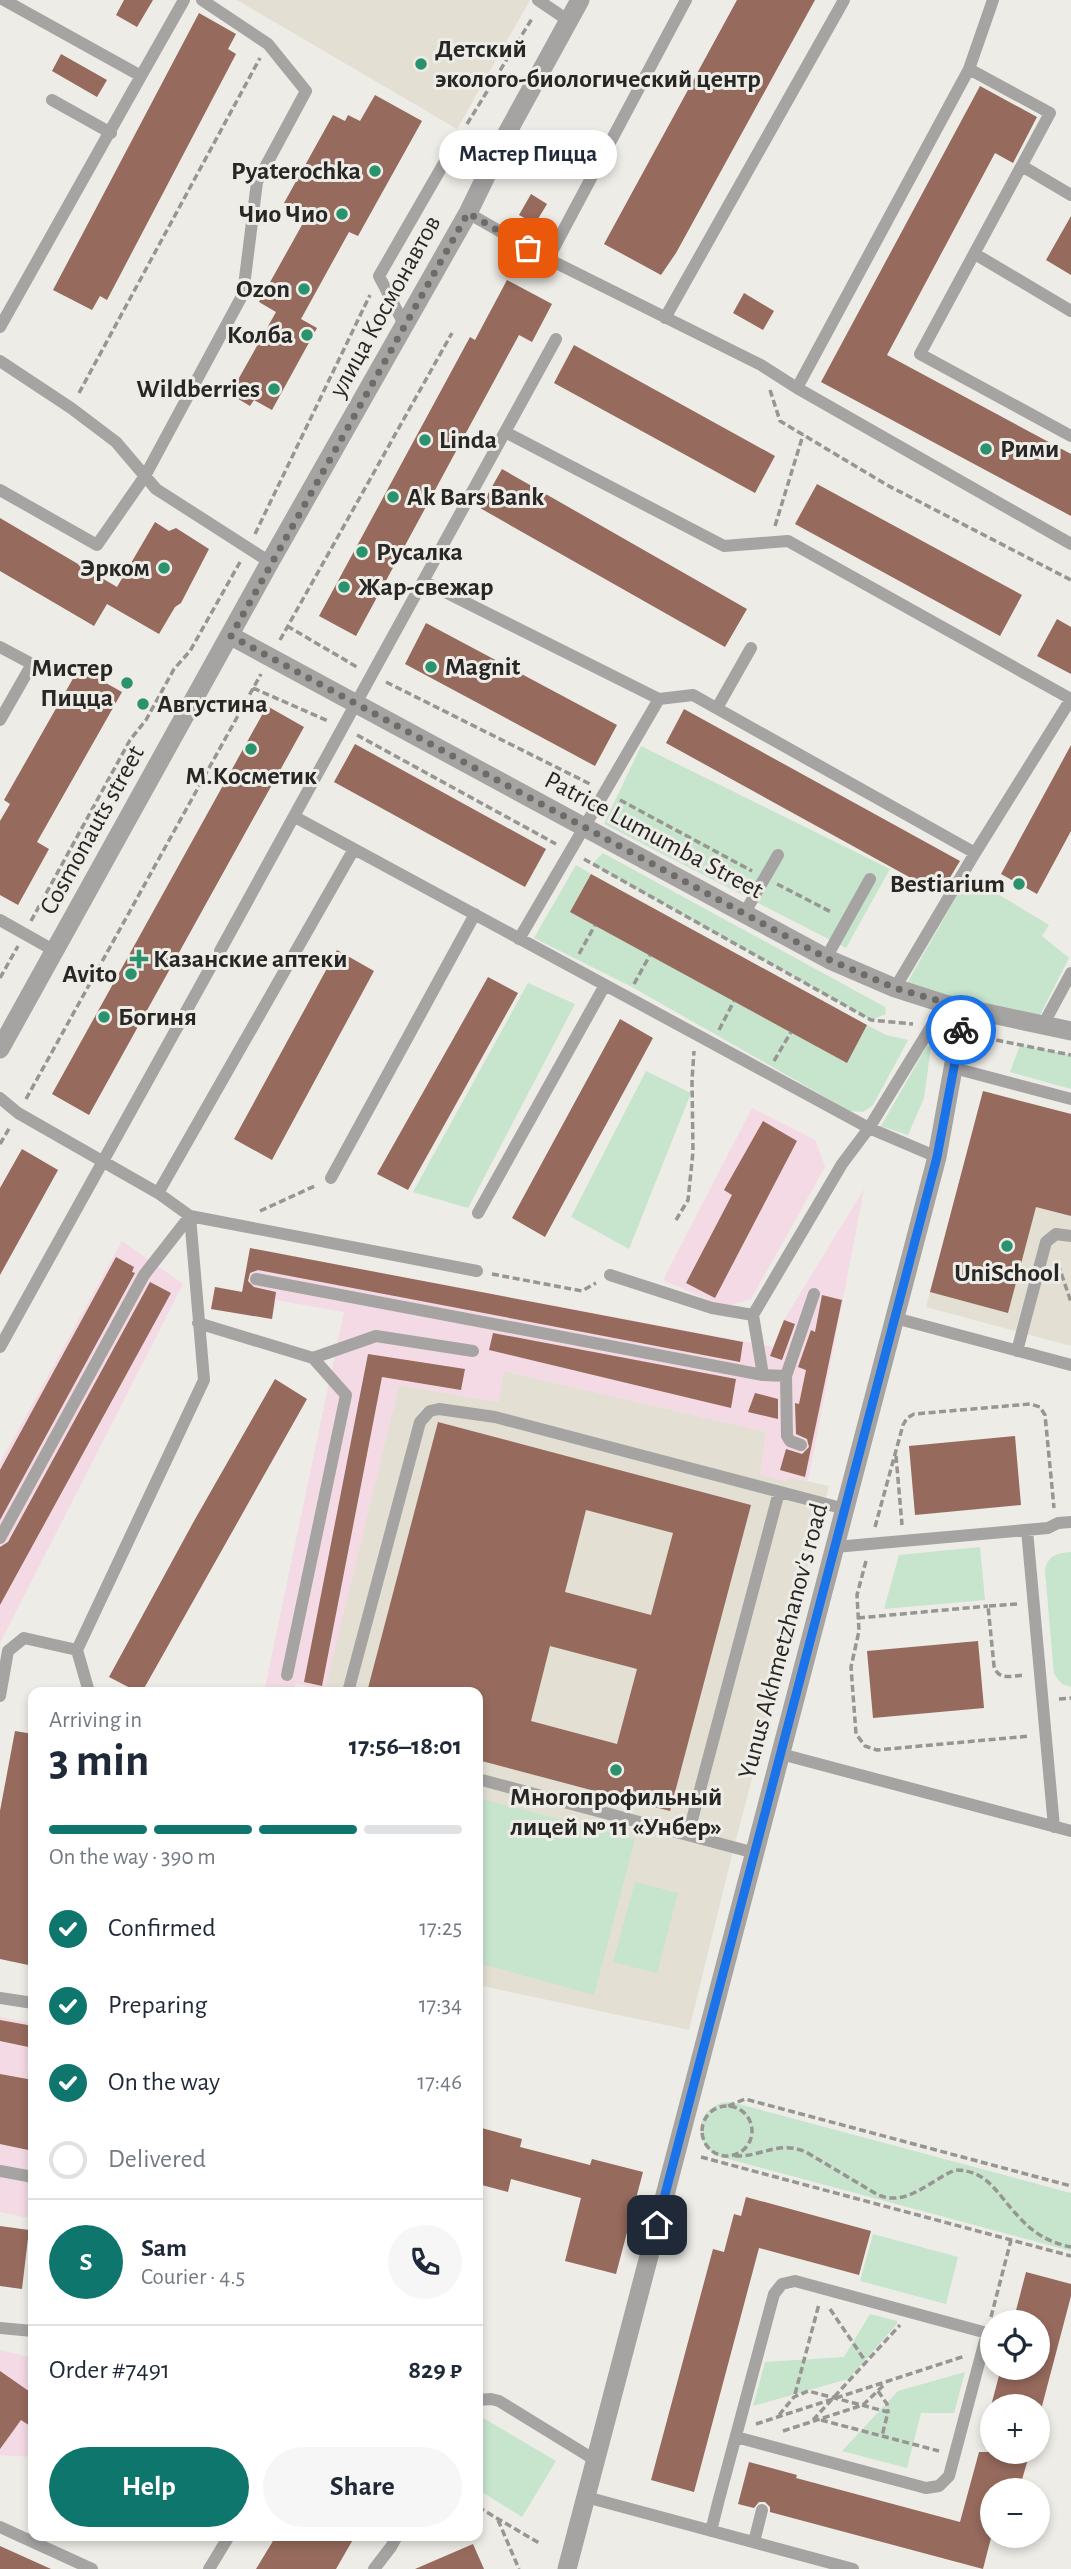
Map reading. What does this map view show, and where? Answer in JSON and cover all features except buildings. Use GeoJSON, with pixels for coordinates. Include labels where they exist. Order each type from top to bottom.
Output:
{"type":"FeatureCollection","features":[{"type":"Feature","properties":{"kind":"street","name":"улица Космонавтов"},"geometry":{"type":"LineString","coordinates":[[231,636],[468,213],[506,135],[580,0]]}},
{"type":"Feature","properties":{"kind":"street","name":"Patrice Lumumba Street"},"geometry":{"type":"LineString","coordinates":[[231,636],[826,958],[895,988],[945,1004],[1071,1031]]}},
{"type":"Feature","properties":{"kind":"street","name":"Cosmonauts street"},"geometry":{"type":"LineString","coordinates":[[0,1049],[231,636]]}},
{"type":"Feature","properties":{"kind":"street","name":"Yunus Akhmetzhanov's road"},"geometry":{"type":"LineString","coordinates":[[567,2569],[937,1157],[964,1008]]}},
{"type":"Feature","properties":{"kind":"lane"},"geometry":{"type":"LineString","coordinates":[[4,0],[141,76]]}},
{"type":"Feature","properties":{"kind":"lane"},"geometry":{"type":"LineString","coordinates":[[0,327],[184,0]]}},
{"type":"Feature","properties":{"kind":"lane"},"geometry":{"type":"LineString","coordinates":[[0,490],[97,545],[145,476],[243,294],[257,182],[306,92],[268,44],[202,0]]}},
{"type":"Feature","properties":{"kind":"lane"},"geometry":{"type":"LineString","coordinates":[[538,0],[569,21]]}},
{"type":"Feature","properties":{"kind":"lane"},"geometry":{"type":"LineString","coordinates":[[548,259],[686,0]]}},
{"type":"Feature","properties":{"kind":"lane"},"geometry":{"type":"LineString","coordinates":[[666,318],[844,0]]}},
{"type":"Feature","properties":{"kind":"lane"},"geometry":{"type":"LineString","coordinates":[[797,388],[969,69],[993,0]]}},
{"type":"Feature","properties":{"kind":"lane"},"geometry":{"type":"LineString","coordinates":[[969,69],[1050,113],[920,354],[1071,436]]}},
{"type":"Feature","properties":{"kind":"lane"},"geometry":{"type":"LineString","coordinates":[[52,100],[111,133]]}},
{"type":"Feature","properties":{"kind":"lane"},"geometry":{"type":"LineString","coordinates":[[405,326],[379,275],[456,144],[506,135]]}},
{"type":"Feature","properties":{"kind":"lane"},"geometry":{"type":"LineString","coordinates":[[1022,166],[1071,195]]}},
{"type":"Feature","properties":{"kind":"lane"},"geometry":{"type":"LineString","coordinates":[[468,213],[548,259],[761,365],[1071,544]]}},
{"type":"Feature","properties":{"kind":"lane"},"geometry":{"type":"LineString","coordinates":[[975,254],[1071,312]]}},
{"type":"Feature","properties":{"kind":"lane"},"geometry":{"type":"LineString","coordinates":[[0,1347],[556,340]]}},
{"type":"Feature","properties":{"kind":"lane"},"geometry":{"type":"LineString","coordinates":[[0,361],[71,408],[116,442],[156,489],[271,562]]}},
{"type":"Feature","properties":{"kind":"lane"},"geometry":{"type":"LineString","coordinates":[[505,432],[724,545],[788,541],[1071,699],[895,988]]}},
{"type":"Feature","properties":{"kind":"lane"},"geometry":{"type":"LineString","coordinates":[[423,581],[659,699],[693,695],[975,853]]}},
{"type":"Feature","properties":{"kind":"lane"},"geometry":{"type":"LineString","coordinates":[[0,647],[32,664],[0,720]]}},
{"type":"Feature","properties":{"kind":"lane"},"geometry":{"type":"LineString","coordinates":[[717,708],[751,648]]}},
{"type":"Feature","properties":{"kind":"lane"},"geometry":{"type":"LineString","coordinates":[[520,939],[659,699]]}},
{"type":"Feature","properties":{"kind":"lane"},"geometry":{"type":"LineString","coordinates":[[295,817],[869,1128],[937,1157]]}},
{"type":"Feature","properties":{"kind":"lane"},"geometry":{"type":"LineString","coordinates":[[158,1193],[354,849]]}},
{"type":"Feature","properties":{"kind":"lane"},"geometry":{"type":"LineString","coordinates":[[744,914],[778,855]]}},
{"type":"Feature","properties":{"kind":"lane"},"geometry":{"type":"LineString","coordinates":[[826,958],[870,879]]}},
{"type":"Feature","properties":{"kind":"lane"},"geometry":{"type":"LineString","coordinates":[[331,1178],[475,914]]}},
{"type":"Feature","properties":{"kind":"lane"},"geometry":{"type":"LineString","coordinates":[[0,920],[55,951]]}},
{"type":"Feature","properties":{"kind":"lane"},"geometry":{"type":"LineString","coordinates":[[1043,1025],[1071,973]]}},
{"type":"Feature","properties":{"kind":"lane"},"geometry":{"type":"LineString","coordinates":[[478,1213],[605,985]]}},
{"type":"Feature","properties":{"kind":"lane"},"geometry":{"type":"LineString","coordinates":[[763,1375],[753,1315],[842,1164],[869,1128],[945,1004]]}},
{"type":"Feature","properties":{"kind":"lane"},"geometry":{"type":"LineString","coordinates":[[954,1068],[1071,1099]]}},
{"type":"Feature","properties":{"kind":"lane"},"geometry":{"type":"LineString","coordinates":[[0,1098],[18,1112],[158,1193],[190,1216],[477,1271]]}},
{"type":"Feature","properties":{"kind":"lane"},"geometry":{"type":"LineString","coordinates":[[88,1687],[77,1650],[204,1380],[190,1216]]}},
{"type":"Feature","properties":{"kind":"lane"},"geometry":{"type":"LineString","coordinates":[[0,1538],[144,1275],[190,1216]]}},
{"type":"Feature","properties":{"kind":"lane"},"geometry":{"type":"LineString","coordinates":[[1017,1351],[1048,1238],[1056,1234],[1071,1236]]}},
{"type":"Feature","properties":{"kind":"lane"},"geometry":{"type":"LineString","coordinates":[[610,1275],[712,1308],[753,1315]]}},
{"type":"Feature","properties":{"kind":"lane"},"geometry":{"type":"LineString","coordinates":[[256,1279],[763,1375],[786,1376]]}},
{"type":"Feature","properties":{"kind":"lane"},"geometry":{"type":"LineString","coordinates":[[801,1445],[790,1441],[787,1436],[786,1376],[814,1294]]}},
{"type":"Feature","properties":{"kind":"lane"},"geometry":{"type":"LineString","coordinates":[[895,1318],[1071,1365]]}},
{"type":"Feature","properties":{"kind":"lane"},"geometry":{"type":"LineString","coordinates":[[198,1322],[313,1358],[346,1395],[287,1675]]}},
{"type":"Feature","properties":{"kind":"lane"},"geometry":{"type":"LineString","coordinates":[[313,1358],[376,1336],[473,1351]]}},
{"type":"Feature","properties":{"kind":"lane"},"geometry":{"type":"LineString","coordinates":[[349,1687],[420,1422],[430,1411],[439,1409],[495,1417],[845,1509]]}},
{"type":"Feature","properties":{"kind":"lane"},"geometry":{"type":"LineString","coordinates":[[688,1835],[779,1492]]}},
{"type":"Feature","properties":{"kind":"lane"},"geometry":{"type":"LineString","coordinates":[[835,1547],[1048,1528],[1055,1524],[1071,1522]]}},
{"type":"Feature","properties":{"kind":"lane"},"geometry":{"type":"LineString","coordinates":[[1027,1530],[1054,1827]]}},
{"type":"Feature","properties":{"kind":"lane"},"geometry":{"type":"LineString","coordinates":[[0,1696],[8,1651],[24,1638],[77,1650]]}},
{"type":"Feature","properties":{"kind":"lane"},"geometry":{"type":"LineString","coordinates":[[781,1754],[1071,1831]]}},
{"type":"Feature","properties":{"kind":"lane"},"geometry":{"type":"LineString","coordinates":[[483,1780],[755,1853]]}},
{"type":"Feature","properties":{"kind":"lane"},"geometry":{"type":"LineString","coordinates":[[0,1997],[28,2002]]}},
{"type":"Feature","properties":{"kind":"lane"},"geometry":{"type":"LineString","coordinates":[[0,2171],[28,2176]]}},
{"type":"Feature","properties":{"kind":"lane"},"geometry":{"type":"LineString","coordinates":[[711,2531],[774,2294],[782,2284],[790,2281],[822,2292],[980,2331]]}},
{"type":"Feature","properties":{"kind":"lane"},"geometry":{"type":"LineString","coordinates":[[0,2328],[28,2331]]}},
{"type":"Feature","properties":{"kind":"lane"},"geometry":{"type":"LineString","coordinates":[[737,2433],[751,2441],[926,2488],[939,2486],[949,2476],[980,2358]]}},
{"type":"Feature","properties":{"kind":"lane"},"geometry":{"type":"LineString","coordinates":[[483,2400],[499,2401],[596,2460]]}},
{"type":"Feature","properties":{"kind":"lane"},"geometry":{"type":"LineString","coordinates":[[586,2497],[754,2542],[805,2563],[853,2569]]}},
{"type":"Feature","properties":{"kind":"lane"},"geometry":{"type":"LineString","coordinates":[[754,2542],[762,2510]]}},
{"type":"Feature","properties":{"kind":"lane"},"geometry":{"type":"LineString","coordinates":[[0,2527],[28,2540]]}},
{"type":"Feature","properties":{"kind":"lane"},"geometry":{"type":"LineString","coordinates":[[31,2541],[92,2569]]}},
{"type":"Feature","properties":{"kind":"lane"},"geometry":{"type":"LineString","coordinates":[[208,2569],[226,2541]]}},
{"type":"Feature","properties":{"kind":"lane"},"geometry":{"type":"LineString","coordinates":[[374,2569],[394,2541]]}},
{"type":"Feature","properties":{"kind":"path"},"geometry":{"type":"LineString","coordinates":[[71,408],[268,44]]}},
{"type":"Feature","properties":{"kind":"path"},"geometry":{"type":"LineString","coordinates":[[0,1144],[452,333]]}},
{"type":"Feature","properties":{"kind":"path"},"geometry":{"type":"LineString","coordinates":[[761,365],[780,421],[887,485],[1071,580]]}},
{"type":"Feature","properties":{"kind":"path"},"geometry":{"type":"LineString","coordinates":[[770,542],[803,435]]}},
{"type":"Feature","properties":{"kind":"path"},"geometry":{"type":"LineString","coordinates":[[0,978],[130,740],[146,720],[174,669],[191,651],[248,548]]}},
{"type":"Feature","properties":{"kind":"path"},"geometry":{"type":"LineString","coordinates":[[287,626],[371,675],[605,792],[847,920]]}},
{"type":"Feature","properties":{"kind":"path"},"geometry":{"type":"LineString","coordinates":[[253,688],[343,727],[559,845]]}},
{"type":"Feature","properties":{"kind":"path"},"geometry":{"type":"LineString","coordinates":[[580,857],[871,1020],[915,1024]]}},
{"type":"Feature","properties":{"kind":"path"},"geometry":{"type":"LineString","coordinates":[[571,967],[595,925]]}},
{"type":"Feature","properties":{"kind":"path"},"geometry":{"type":"LineString","coordinates":[[627,997],[650,955]]}},
{"type":"Feature","properties":{"kind":"path"},"geometry":{"type":"LineString","coordinates":[[712,1043],[734,1001]]}},
{"type":"Feature","properties":{"kind":"path"},"geometry":{"type":"LineString","coordinates":[[767,1073],[791,1032]]}},
{"type":"Feature","properties":{"kind":"path"},"geometry":{"type":"LineString","coordinates":[[676,1220],[688,1200],[692,1164],[695,1034]]}},
{"type":"Feature","properties":{"kind":"path"},"geometry":{"type":"LineString","coordinates":[[986,1038],[1071,1055]]}},
{"type":"Feature","properties":{"kind":"path"},"geometry":{"type":"LineString","coordinates":[[232,1224],[331,1178]]}},
{"type":"Feature","properties":{"kind":"path"},"geometry":{"type":"LineString","coordinates":[[1048,1238],[1071,1302]]}},
{"type":"Feature","properties":{"kind":"path"},"geometry":{"type":"LineString","coordinates":[[477,1271],[582,1291],[610,1275]]}},
{"type":"Feature","properties":{"kind":"path"},"geometry":{"type":"LineString","coordinates":[[1065,1285],[1071,1283]]}},
{"type":"Feature","properties":{"kind":"path"},"geometry":{"type":"LineString","coordinates":[[1046,1735],[877,1750],[865,1746],[856,1734],[851,1673],[859,1631],[857,1592],[895,1452],[907,1418],[914,1414],[1036,1404],[1044,1410],[1045,1415],[1055,1524]]}},
{"type":"Feature","properties":{"kind":"path"},"geometry":{"type":"LineString","coordinates":[[895,1452],[903,1541]]}},
{"type":"Feature","properties":{"kind":"path"},"geometry":{"type":"LineString","coordinates":[[858,1618],[1034,1602]]}},
{"type":"Feature","properties":{"kind":"path"},"geometry":{"type":"LineString","coordinates":[[988,1606],[997,1673],[1007,1677],[1040,1674]]}},
{"type":"Feature","properties":{"kind":"path"},"geometry":{"type":"LineString","coordinates":[[728,2106],[745,2099],[1071,2186]]}},
{"type":"Feature","properties":{"kind":"path"},"geometry":{"type":"LineString","coordinates":[[735,2156],[747,2147],[753,2132],[743,2111],[721,2106],[709,2113],[702,2125],[702,2137],[714,2153],[720,2156],[735,2156],[751,2155],[778,2147],[795,2148],[878,2195],[891,2199],[906,2197],[954,2170],[980,2175],[994,2186],[1031,2229],[1055,2243],[1071,2247]]}},
{"type":"Feature","properties":{"kind":"path"},"geometry":{"type":"LineString","coordinates":[[701,2157],[1071,2256]]}},
{"type":"Feature","properties":{"kind":"path"},"geometry":{"type":"LineString","coordinates":[[993,2310],[1012,2240]]}},
{"type":"Feature","properties":{"kind":"path"},"geometry":{"type":"LineString","coordinates":[[822,2292],[866,2362]]}},
{"type":"Feature","properties":{"kind":"path"},"geometry":{"type":"LineString","coordinates":[[778,2417],[794,2396],[822,2292]]}},
{"type":"Feature","properties":{"kind":"path"},"geometry":{"type":"LineString","coordinates":[[812,2422],[911,2312]]}},
{"type":"Feature","properties":{"kind":"path"},"geometry":{"type":"LineString","coordinates":[[737,2433],[834,2397],[980,2352]]}},
{"type":"Feature","properties":{"kind":"path"},"geometry":{"type":"LineString","coordinates":[[751,2441],[863,2405],[887,2382]]}},
{"type":"Feature","properties":{"kind":"path"},"geometry":{"type":"LineString","coordinates":[[878,2390],[887,2404],[888,2412],[882,2436]]}},
{"type":"Feature","properties":{"kind":"path"},"geometry":{"type":"LineString","coordinates":[[794,2396],[811,2391],[888,2412]]}},
{"type":"Feature","properties":{"kind":"path"},"geometry":{"type":"LineString","coordinates":[[819,2419],[954,2456]]}},
{"type":"Feature","properties":{"kind":"path"},"geometry":{"type":"LineString","coordinates":[[483,2510],[539,2543]]}},
{"type":"Feature","properties":{"kind":"path"},"geometry":{"type":"LineString","coordinates":[[497,2518],[519,2569]]}},
{"type":"Feature","properties":{"kind":"shaded area","name":"Детский эколого-биологический центр"},"geometry":{"type":"Polygon","coordinates":[[[237,0],[530,0],[457,129],[237,0]]]}},
{"type":"Feature","properties":{"kind":"shaded area","name":"UniSchool"},"geometry":{"type":"Polygon","coordinates":[[[983,1091],[1071,1114],[1071,1346],[926,1307],[983,1091]]]}},
{"type":"Feature","properties":{"kind":"shaded area"},"geometry":{"type":"Polygon","coordinates":[[[752,1108],[815,1140],[825,1167],[751,1299],[724,1307],[663,1280],[752,1108]]]}},
{"type":"Feature","properties":{"kind":"shaded area"},"geometry":{"type":"Polygon","coordinates":[[[864,1189],[808,1481],[788,1477],[786,1482],[760,1474],[766,1432],[504,1371],[498,1402],[399,1385],[326,1687],[296,1683],[295,1687],[265,1687],[344,1312],[276,1300],[272,1319],[211,1309],[215,1287],[246,1292],[250,1248],[773,1347],[784,1320],[864,1189]]]}},
{"type":"Feature","properties":{"kind":"shaded area"},"geometry":{"type":"Polygon","coordinates":[[[122,1241],[183,1284],[0,1643],[0,1463],[122,1241]]]}},
{"type":"Feature","properties":{"kind":"shaded area","name":"Многопрофильный лицей № 11 «Унбер»"},"geometry":{"type":"Polygon","coordinates":[[[504,1371],[766,1432],[760,1474],[787,1481],[788,1477],[829,1486],[689,2030],[483,1986],[483,1687],[325,1687],[399,1385],[498,1402],[504,1371]]]}},
{"type":"Feature","properties":{"kind":"shaded area"},"geometry":{"type":"Polygon","coordinates":[[[0,2017],[28,2022],[28,2218],[0,2212],[0,2017]]]}},
{"type":"Feature","properties":{"kind":"shaded area"},"geometry":{"type":"Polygon","coordinates":[[[0,2350],[28,2357],[28,2457],[0,2455],[0,2350]]]}},
{"type":"Feature","properties":{"kind":"green space"},"geometry":{"type":"Polygon","coordinates":[[[641,746],[890,869],[846,948],[604,824],[641,746]]]}},
{"type":"Feature","properties":{"kind":"green space"},"geometry":{"type":"Polygon","coordinates":[[[603,853],[885,1007],[886,1014],[871,1020],[592,864],[603,853]]]}},
{"type":"Feature","properties":{"kind":"green space"},"geometry":{"type":"Polygon","coordinates":[[[576,865],[591,874],[571,911],[847,1062],[867,1025],[886,1035],[908,1040],[873,1105],[863,1112],[850,1111],[632,987],[534,938],[576,865]]]}},
{"type":"Feature","properties":{"kind":"green space"},"geometry":{"type":"Polygon","coordinates":[[[968,876],[1049,925],[1042,936],[1069,958],[1040,1015],[906,985],[968,876]]]}},
{"type":"Feature","properties":{"kind":"green space"},"geometry":{"type":"Polygon","coordinates":[[[528,983],[575,1004],[468,1208],[413,1192],[528,983]]]}},
{"type":"Feature","properties":{"kind":"green space"},"geometry":{"type":"Polygon","coordinates":[[[1020,1045],[1071,1055],[1071,1089],[1010,1072],[1020,1045]]]}},
{"type":"Feature","properties":{"kind":"green space"},"geometry":{"type":"Polygon","coordinates":[[[927,1046],[931,1047],[924,1098],[908,1135],[881,1126],[927,1046]]]}},
{"type":"Feature","properties":{"kind":"green space"},"geometry":{"type":"Polygon","coordinates":[[[646,1071],[691,1093],[629,1249],[571,1217],[646,1071]]]}},
{"type":"Feature","properties":{"kind":"green space"},"geometry":{"type":"Polygon","coordinates":[[[980,1547],[985,1600],[884,1609],[899,1555],[980,1547]]]}},
{"type":"Feature","properties":{"kind":"green space"},"geometry":{"type":"Polygon","coordinates":[[[1071,1552],[1071,1687],[1062,1684],[1054,1674],[1045,1571],[1054,1556],[1071,1552]]]}},
{"type":"Feature","properties":{"kind":"green space"},"geometry":{"type":"Polygon","coordinates":[[[483,1799],[635,1839],[594,1995],[483,1964],[483,1799]]]}},
{"type":"Feature","properties":{"kind":"green space"},"geometry":{"type":"Polygon","coordinates":[[[635,1882],[678,1893],[657,1973],[613,1962],[635,1882]]]}},
{"type":"Feature","properties":{"kind":"green space"},"geometry":{"type":"Polygon","coordinates":[[[731,2102],[1071,2193],[1071,2251],[717,2156],[703,2141],[702,2123],[711,2108],[731,2102]]]}},
{"type":"Feature","properties":{"kind":"green space"},"geometry":{"type":"Polygon","coordinates":[[[873,2234],[958,2257],[946,2304],[860,2281],[873,2234]]]}},
{"type":"Feature","properties":{"kind":"green space"},"geometry":{"type":"Polygon","coordinates":[[[870,2314],[897,2321],[897,2324],[848,2379],[753,2406],[765,2362],[844,2357],[870,2314]]]}},
{"type":"Feature","properties":{"kind":"green space"},"geometry":{"type":"Polygon","coordinates":[[[965,2372],[954,2413],[921,2413],[907,2468],[842,2451],[898,2391],[965,2372]]]}},
{"type":"Feature","properties":{"kind":"green space"},"geometry":{"type":"Polygon","coordinates":[[[483,2418],[556,2461],[522,2517],[483,2493],[483,2418]]]}},
{"type":"Feature","properties":{"kind":"way so far"},"geometry":{"type":"LineString","coordinates":[[528,248],[468,213],[231,636],[830,960],[895,988],[964,1008],[961,1030]]}},
{"type":"Feature","properties":{"kind":"place","name":"Детский эколого-биологический центр"},"geometry":{"type":"Point","coordinates":[421,64]}},
{"type":"Feature","properties":{"kind":"place","name":"Pyaterochka"},"geometry":{"type":"Point","coordinates":[375,171]}},
{"type":"Feature","properties":{"kind":"place","name":"Чио Чио"},"geometry":{"type":"Point","coordinates":[342,214]}},
{"type":"Feature","properties":{"kind":"place","name":"Мастер Пицца"},"geometry":{"type":"Point","coordinates":[528,248]}},
{"type":"Feature","properties":{"kind":"place","name":"Ozon"},"geometry":{"type":"Point","coordinates":[304,289]}},
{"type":"Feature","properties":{"kind":"place","name":"Колба"},"geometry":{"type":"Point","coordinates":[307,335]}},
{"type":"Feature","properties":{"kind":"place","name":"Wildberries"},"geometry":{"type":"Point","coordinates":[274,389]}},
{"type":"Feature","properties":{"kind":"place","name":"Linda"},"geometry":{"type":"Point","coordinates":[425,440]}},
{"type":"Feature","properties":{"kind":"place","name":"Рими"},"geometry":{"type":"Point","coordinates":[986,449]}},
{"type":"Feature","properties":{"kind":"place","name":"Ak Bars Bank"},"geometry":{"type":"Point","coordinates":[393,497]}},
{"type":"Feature","properties":{"kind":"place","name":"Русалка"},"geometry":{"type":"Point","coordinates":[362,552]}},
{"type":"Feature","properties":{"kind":"place","name":"Эрком"},"geometry":{"type":"Point","coordinates":[164,568]}},
{"type":"Feature","properties":{"kind":"place","name":"Жар-свежар"},"geometry":{"type":"Point","coordinates":[344,587]}},
{"type":"Feature","properties":{"kind":"place","name":"Magnit"},"geometry":{"type":"Point","coordinates":[431,667]}},
{"type":"Feature","properties":{"kind":"place","name":"Мистер Пицца"},"geometry":{"type":"Point","coordinates":[127,683]}},
{"type":"Feature","properties":{"kind":"place","name":"Августина"},"geometry":{"type":"Point","coordinates":[143,704]}},
{"type":"Feature","properties":{"kind":"place","name":"М.Косметик"},"geometry":{"type":"Point","coordinates":[251,749]}},
{"type":"Feature","properties":{"kind":"place","name":"Bestiarium"},"geometry":{"type":"Point","coordinates":[1019,884]}},
{"type":"Feature","properties":{"kind":"place","name":"Казанские аптеки"},"geometry":{"type":"Point","coordinates":[139,959]}},
{"type":"Feature","properties":{"kind":"place","name":"Avito"},"geometry":{"type":"Point","coordinates":[131,974]}},
{"type":"Feature","properties":{"kind":"place","name":"Богиня"},"geometry":{"type":"Point","coordinates":[104,1017]}},
{"type":"Feature","properties":{"kind":"place","name":"UniSchool"},"geometry":{"type":"Point","coordinates":[1007,1246]}},
{"type":"Feature","properties":{"kind":"place","name":"Многопрофильный лицей № 11 «Унбер»"},"geometry":{"type":"Point","coordinates":[616,1770]}},
{"type":"Feature","properties":{"kind":"route"},"geometry":{"type":"LineString","coordinates":[[657,2225],[937,1157],[961,1030]]}}]}
